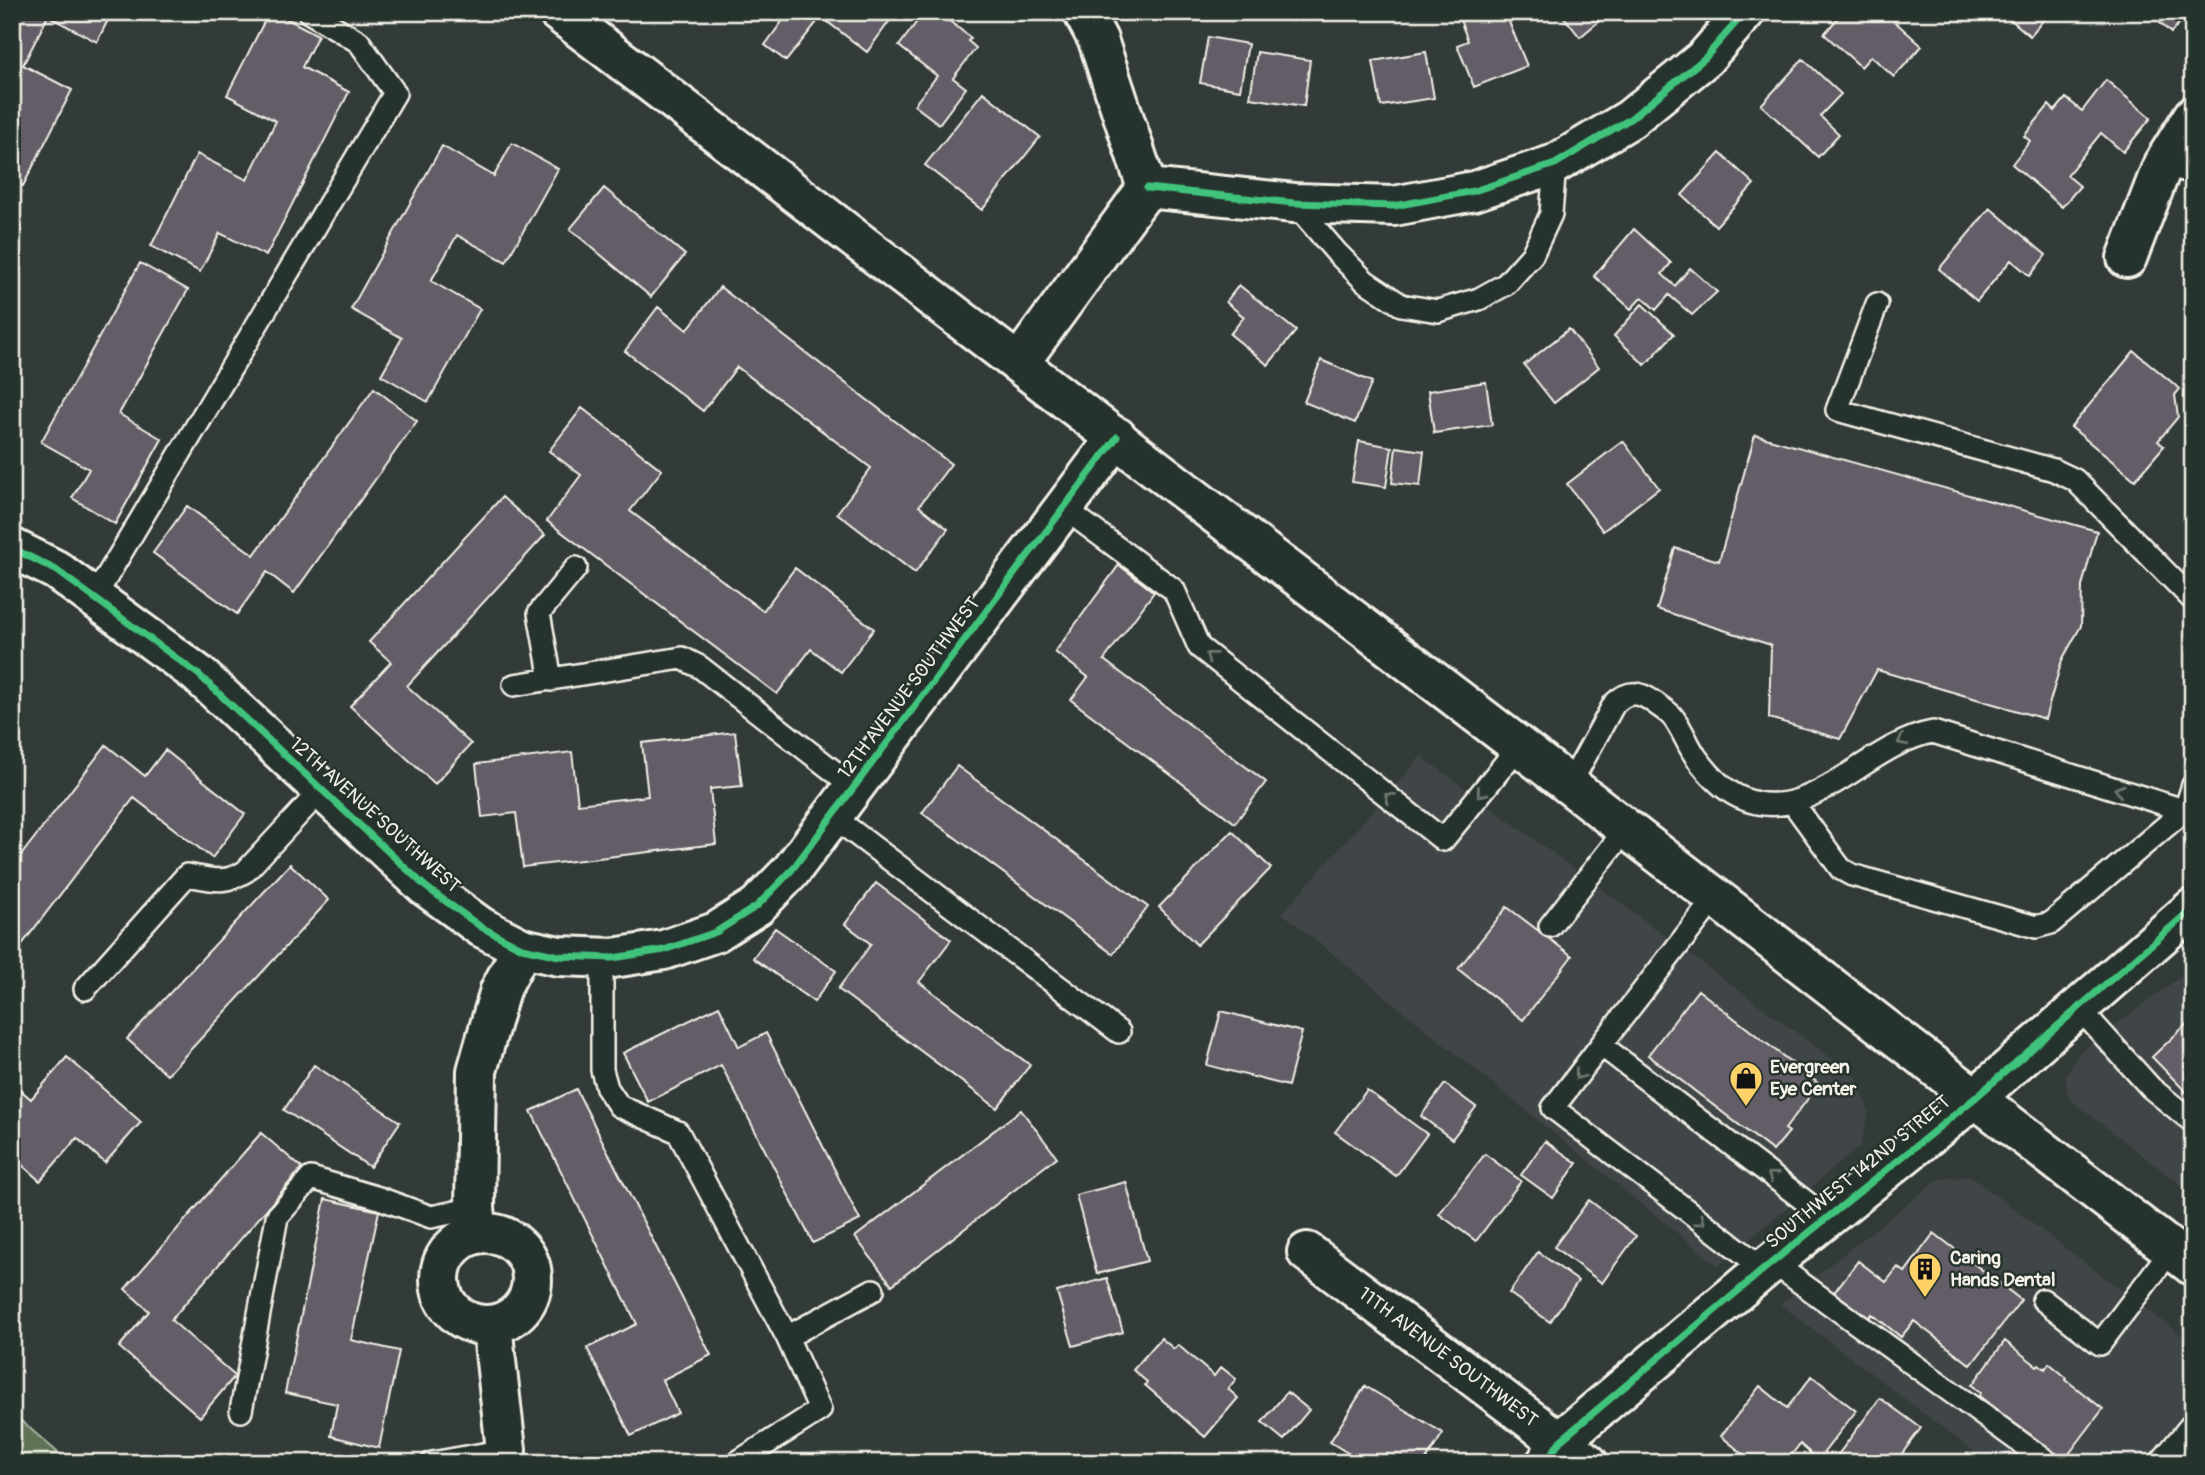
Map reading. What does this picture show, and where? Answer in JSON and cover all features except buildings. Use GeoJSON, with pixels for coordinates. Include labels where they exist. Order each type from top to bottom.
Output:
{"type":"FeatureCollection","features":[{"type":"Feature","properties":{"kind":"street"},"geometry":{"type":"LineString","coordinates":[[558,12],[1519,746],[2182,1258]]}},
{"type":"Feature","properties":{"kind":"street"},"geometry":{"type":"LineString","coordinates":[[1083,12],[1098,40],[1147,188]]}},
{"type":"Feature","properties":{"kind":"street"},"geometry":{"type":"LineString","coordinates":[[1147,188],[1293,203],[1394,206],[1474,191],[1555,164],[1630,119],[1705,58],[1745,12]]}},
{"type":"Feature","properties":{"kind":"street"},"geometry":{"type":"LineString","coordinates":[[2127,258],[2178,169],[2193,116]]}},
{"type":"Feature","properties":{"kind":"street"},"geometry":{"type":"LineString","coordinates":[[1018,363],[1147,188]]}},
{"type":"Feature","properties":{"kind":"street","name":"12TH AVENUE SOUTHWEST"},"geometry":{"type":"LineString","coordinates":[[12,548],[56,570],[198,674],[426,887],[481,926],[522,948],[559,956],[613,958],[664,950],[716,932],[757,906],[791,871],[1117,438]]}},
{"type":"Feature","properties":{"kind":"street","name":"SOUTHWEST 142ND STREET"},"geometry":{"type":"LineString","coordinates":[[1565,1456],[1768,1265],[1975,1098],[2193,908]]}},
{"type":"Feature","properties":{"kind":"street"},"geometry":{"type":"LineString","coordinates":[[477,1220],[522,1250],[530,1265],[532,1281],[529,1296],[520,1310],[507,1320],[492,1325],[476,1325],[455,1314],[442,1294],[439,1278],[442,1262],[451,1248],[477,1220],[477,1071],[500,990],[522,948]]}},
{"type":"Feature","properties":{"kind":"street","name":"11TH AVENUE SOUTHWEST"},"geometry":{"type":"LineString","coordinates":[[1307,1252],[1565,1456]]}},
{"type":"Feature","properties":{"kind":"street"},"geometry":{"type":"LineString","coordinates":[[492,1325],[506,1450]]}},
{"type":"Feature","properties":{"kind":"lane"},"geometry":{"type":"LineString","coordinates":[[94,598],[395,93],[359,42],[309,12]]}},
{"type":"Feature","properties":{"kind":"lane"},"geometry":{"type":"LineString","coordinates":[[1293,203],[1365,281],[1401,304],[1438,311],[1479,299],[1506,284],[1532,255],[1551,214],[1555,164]]}},
{"type":"Feature","properties":{"kind":"lane"},"geometry":{"type":"LineString","coordinates":[[1877,304],[1837,410],[2054,470],[2076,480],[2193,600]]}},
{"type":"Feature","properties":{"kind":"lane"},"geometry":{"type":"LineString","coordinates":[[1065,508],[1174,590],[1199,647],[1443,840],[1519,746]]}},
{"type":"Feature","properties":{"kind":"lane"},"geometry":{"type":"LineString","coordinates":[[551,680],[539,613],[576,568]]}},
{"type":"Feature","properties":{"kind":"lane"},"geometry":{"type":"LineString","coordinates":[[514,685],[682,658],[700,667],[843,802],[1119,1032]]}},
{"type":"Feature","properties":{"kind":"lane"},"geometry":{"type":"LineString","coordinates":[[1569,786],[1614,704],[1622,695],[1630,693],[1642,694],[1671,715],[1696,757],[1718,782],[1738,797],[1761,804],[1793,803],[1830,786],[1880,752],[1913,736],[1933,732],[2189,811]]}},
{"type":"Feature","properties":{"kind":"lane"},"geometry":{"type":"LineString","coordinates":[[1793,803],[1841,869],[1852,876],[2036,928],[2051,923],[2189,811],[2193,785]]}},
{"type":"Feature","properties":{"kind":"lane"},"geometry":{"type":"LineString","coordinates":[[85,989],[187,875],[219,881],[232,879],[246,871],[322,789]]}},
{"type":"Feature","properties":{"kind":"lane"},"geometry":{"type":"LineString","coordinates":[[1550,926],[1626,830]]}},
{"type":"Feature","properties":{"kind":"lane"},"geometry":{"type":"LineString","coordinates":[[1715,898],[1553,1108],[1768,1265],[2049,1463]]}},
{"type":"Feature","properties":{"kind":"lane"},"geometry":{"type":"LineString","coordinates":[[602,958],[602,1070],[607,1088],[619,1106],[678,1132],[787,1337],[820,1410],[736,1463]]}},
{"type":"Feature","properties":{"kind":"lane"},"geometry":{"type":"LineString","coordinates":[[2079,1007],[2151,1088],[2193,1122]]}},
{"type":"Feature","properties":{"kind":"lane"},"geometry":{"type":"LineString","coordinates":[[1601,1045],[1827,1218]]}},
{"type":"Feature","properties":{"kind":"lane"},"geometry":{"type":"LineString","coordinates":[[241,1411],[277,1217],[312,1178],[431,1217],[477,1220]]}},
{"type":"Feature","properties":{"kind":"lane"},"geometry":{"type":"LineString","coordinates":[[2043,1300],[2100,1344],[2182,1258]]}},
{"type":"Feature","properties":{"kind":"lane"},"geometry":{"type":"LineString","coordinates":[[787,1337],[873,1290]]}},
{"type":"Feature","properties":{"kind":"lane"},"geometry":{"type":"LineString","coordinates":[[2160,1463],[2193,1423]]}},
{"type":"Feature","properties":{"kind":"lane"},"geometry":{"type":"LineString","coordinates":[[432,1463],[506,1450]]}},
{"type":"Feature","properties":{"kind":"shaded area"},"geometry":{"type":"Polygon","coordinates":[[[1421,756],[1857,1077],[1869,1113],[1860,1146],[1718,1266],[1282,913],[1421,756]]]}},
{"type":"Feature","properties":{"kind":"shaded area"},"geometry":{"type":"Polygon","coordinates":[[[2193,967],[2193,1194],[2069,1099],[2065,1076],[2080,1052],[2193,967]]]}},
{"type":"Feature","properties":{"kind":"shaded area"},"geometry":{"type":"Polygon","coordinates":[[[1970,1176],[2193,1344],[2193,1463],[1989,1463],[1780,1304],[1939,1179],[1970,1176]]]}},
{"type":"Feature","properties":{"kind":"green space"},"geometry":{"type":"Polygon","coordinates":[[[12,1413],[70,1463],[12,1463],[12,1413]]]}},
{"type":"Feature","properties":{"kind":"cycle path"},"geometry":{"type":"LineString","coordinates":[[1147,188],[1294,203],[1394,206],[1474,191],[1555,164],[1630,119],[1705,58],[1745,12]]}},
{"type":"Feature","properties":{"kind":"cycle path"},"geometry":{"type":"LineString","coordinates":[[12,548],[56,570],[198,674],[426,887],[481,927],[522,948],[559,956],[613,958],[664,950],[716,932],[757,906],[791,871],[1117,437]]}},
{"type":"Feature","properties":{"kind":"cycle path"},"geometry":{"type":"LineString","coordinates":[[1546,1463],[1560,1441],[1764,1269],[1975,1098],[2193,908]]}},
{"type":"Feature","properties":{"kind":"place","name":"Evergreen Eye Center"},"geometry":{"type":"Point","coordinates":[1746,1108]}},
{"type":"Feature","properties":{"kind":"place","name":"Caring Hands Dental"},"geometry":{"type":"Point","coordinates":[1925,1299]}}]}
